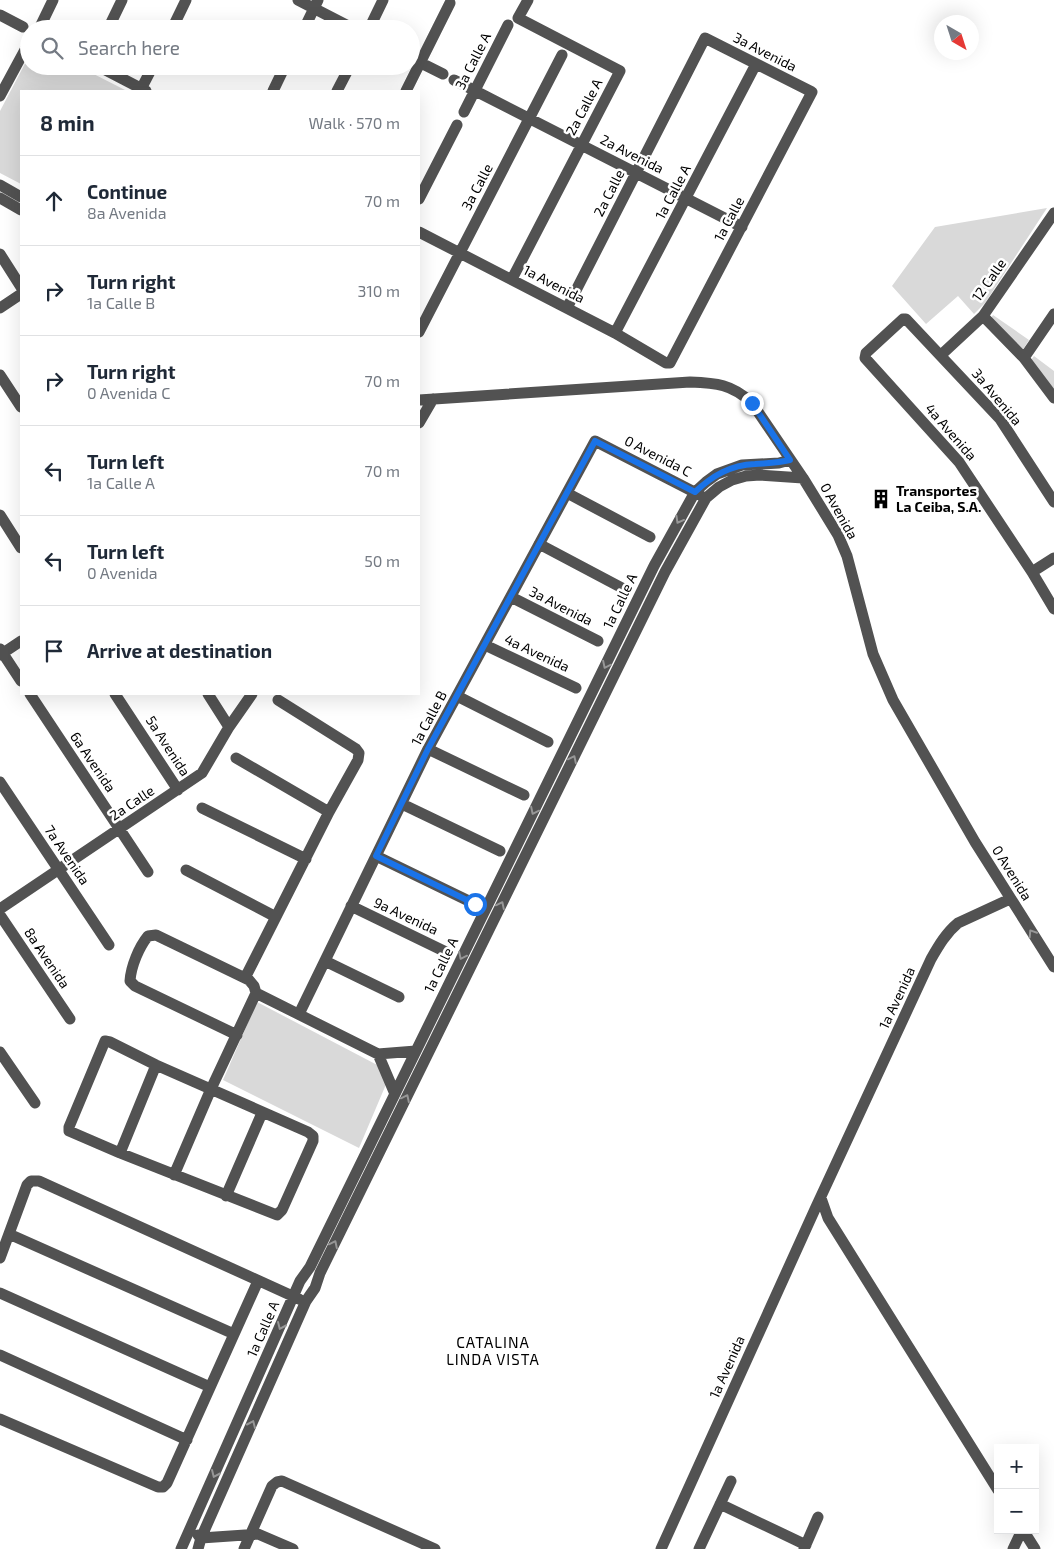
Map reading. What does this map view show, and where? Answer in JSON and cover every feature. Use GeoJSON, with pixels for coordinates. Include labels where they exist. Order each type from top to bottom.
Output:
{"type":"FeatureCollection","features":[{"type":"Feature","properties":{"kind":"street"},"geometry":{"type":"LineString","coordinates":[[43,20],[53,0]]}},
{"type":"Feature","properties":{"kind":"street"},"geometry":{"type":"LineString","coordinates":[[112,20],[122,0]]}},
{"type":"Feature","properties":{"kind":"street"},"geometry":{"type":"LineString","coordinates":[[176,20],[186,0]]}},
{"type":"Feature","properties":{"kind":"street"},"geometry":{"type":"LineString","coordinates":[[298,0],[316,4],[340,20]]}},
{"type":"Feature","properties":{"kind":"street"},"geometry":{"type":"LineString","coordinates":[[373,20],[383,0]]}},
{"type":"Feature","properties":{"kind":"street","name":"2a Calle A"},"geometry":{"type":"LineString","coordinates":[[512,279],[620,71],[518,18],[528,0]]}},
{"type":"Feature","properties":{"kind":"street"},"geometry":{"type":"LineString","coordinates":[[420,53],[450,3]]}},
{"type":"Feature","properties":{"kind":"street"},"geometry":{"type":"LineString","coordinates":[[308,20],[316,4]]}},
{"type":"Feature","properties":{"kind":"street"},"geometry":{"type":"LineString","coordinates":[[0,15],[20,25]]}},
{"type":"Feature","properties":{"kind":"street","name":"3a Calle A"},"geometry":{"type":"LineString","coordinates":[[464,112],[508,25]]}},
{"type":"Feature","properties":{"kind":"street","name":"3a Avenida"},"geometry":{"type":"LineString","coordinates":[[705,38],[812,92]]}},
{"type":"Feature","properties":{"kind":"street","name":"2a Calle"},"geometry":{"type":"LineString","coordinates":[[567,308],[705,38]]}},
{"type":"Feature","properties":{"kind":"street","name":"3a Calle"},"geometry":{"type":"LineString","coordinates":[[420,330],[562,54]]}},
{"type":"Feature","properties":{"kind":"street"},"geometry":{"type":"LineString","coordinates":[[0,96],[20,59]]}},
{"type":"Feature","properties":{"kind":"street"},"geometry":{"type":"LineString","coordinates":[[420,62],[442,74]]}},
{"type":"Feature","properties":{"kind":"street","name":"1a Calle A"},"geometry":{"type":"LineString","coordinates":[[615,333],[756,64]]}},
{"type":"Feature","properties":{"kind":"street"},"geometry":{"type":"LineString","coordinates":[[115,75],[143,90],[149,75]]}},
{"type":"Feature","properties":{"kind":"street"},"geometry":{"type":"LineString","coordinates":[[273,90],[281,75]]}},
{"type":"Feature","properties":{"kind":"street"},"geometry":{"type":"LineString","coordinates":[[338,90],[346,75]]}},
{"type":"Feature","properties":{"kind":"street"},"geometry":{"type":"LineString","coordinates":[[406,90],[411,75]]}},
{"type":"Feature","properties":{"kind":"street","name":"2a Avenida"},"geometry":{"type":"LineString","coordinates":[[454,80],[742,227]]}},
{"type":"Feature","properties":{"kind":"street","name":"1a Calle"},"geometry":{"type":"LineString","coordinates":[[673,359],[812,92]]}},
{"type":"Feature","properties":{"kind":"street"},"geometry":{"type":"LineString","coordinates":[[420,197],[457,125]]}},
{"type":"Feature","properties":{"kind":"street"},"geometry":{"type":"LineString","coordinates":[[0,186],[20,196]]}},
{"type":"Feature","properties":{"kind":"street"},"geometry":{"type":"LineString","coordinates":[[0,198],[20,209]]}},
{"type":"Feature","properties":{"kind":"street","name":"12 Calle"},"geometry":{"type":"LineString","coordinates":[[941,354],[983,316],[1054,214]]}},
{"type":"Feature","properties":{"kind":"street","name":"1a Avenida"},"geometry":{"type":"LineString","coordinates":[[420,233],[615,333],[666,363],[670,363],[673,359]]}},
{"type":"Feature","properties":{"kind":"street"},"geometry":{"type":"LineString","coordinates":[[0,254],[20,285]]}},
{"type":"Feature","properties":{"kind":"street"},"geometry":{"type":"LineString","coordinates":[[0,308],[20,295]]}},
{"type":"Feature","properties":{"kind":"street"},"geometry":{"type":"LineString","coordinates":[[1024,358],[1054,314]]}},
{"type":"Feature","properties":{"kind":"street"},"geometry":{"type":"LineString","coordinates":[[983,316],[1024,358],[1054,398]]}},
{"type":"Feature","properties":{"kind":"street","name":"3a Avenida"},"geometry":{"type":"LineString","coordinates":[[865,358],[866,353],[903,319],[906,319],[941,354],[1000,419],[1054,502]]}},
{"type":"Feature","properties":{"kind":"street","name":"4a Avenida"},"geometry":{"type":"LineString","coordinates":[[865,358],[959,462],[1032,572],[1054,609]]}},
{"type":"Feature","properties":{"kind":"street"},"geometry":{"type":"LineString","coordinates":[[0,375],[20,405]]}},
{"type":"Feature","properties":{"kind":"street","name":"0 Avenida"},"geometry":{"type":"LineString","coordinates":[[420,400],[690,382],[718,384],[739,392],[752,403],[803,478],[838,535],[847,556],[873,654],[893,700],[1010,899],[1054,967]]}},
{"type":"Feature","properties":{"kind":"street"},"geometry":{"type":"LineString","coordinates":[[420,421],[434,399]]}},
{"type":"Feature","properties":{"kind":"street","name":"0 Avenida C"},"geometry":{"type":"LineString","coordinates":[[595,441],[706,498]]}},
{"type":"Feature","properties":{"kind":"street","name":"1a Calle B"},"geometry":{"type":"LineString","coordinates":[[298,1014],[428,749],[595,441]]}},
{"type":"Feature","properties":{"kind":"street","name":"1a Calle A"},"geometry":{"type":"LineString","coordinates":[[181,1549],[300,1281],[310,1267],[654,566],[695,492],[717,474],[729,468],[742,465],[779,463],[790,460]]}},
{"type":"Feature","properties":{"kind":"street","name":"1a Calle A"},"geometry":{"type":"LineString","coordinates":[[200,1543],[306,1302],[315,1288],[320,1273],[665,572],[706,498],[719,487],[732,480],[746,476],[803,478]]}},
{"type":"Feature","properties":{"kind":"street"},"geometry":{"type":"LineString","coordinates":[[567,493],[650,537]]}},
{"type":"Feature","properties":{"kind":"street"},"geometry":{"type":"LineString","coordinates":[[0,515],[20,546]]}},
{"type":"Feature","properties":{"kind":"street"},"geometry":{"type":"LineString","coordinates":[[539,544],[624,589]]}},
{"type":"Feature","properties":{"kind":"street"},"geometry":{"type":"LineString","coordinates":[[1032,572],[1054,558]]}},
{"type":"Feature","properties":{"kind":"street"},"geometry":{"type":"LineString","coordinates":[[654,566],[665,572]]}},
{"type":"Feature","properties":{"kind":"street","name":"3a Avenida"},"geometry":{"type":"LineString","coordinates":[[511,597],[598,642]]}},
{"type":"Feature","properties":{"kind":"street"},"geometry":{"type":"LineString","coordinates":[[20,642],[1,653],[20,680]]}},
{"type":"Feature","properties":{"kind":"street","name":"4a Avenida"},"geometry":{"type":"LineString","coordinates":[[485,645],[576,688]]}},
{"type":"Feature","properties":{"kind":"street","name":"6a Avenida"},"geometry":{"type":"LineString","coordinates":[[31,695],[148,872]]}},
{"type":"Feature","properties":{"kind":"street","name":"5a Avenida"},"geometry":{"type":"LineString","coordinates":[[116,695],[178,790]]}},
{"type":"Feature","properties":{"kind":"street"},"geometry":{"type":"LineString","coordinates":[[209,695],[230,727]]}},
{"type":"Feature","properties":{"kind":"street","name":"2a Calle"},"geometry":{"type":"LineString","coordinates":[[0,909],[204,771],[251,695]]}},
{"type":"Feature","properties":{"kind":"street"},"geometry":{"type":"LineString","coordinates":[[457,696],[548,742]]}},
{"type":"Feature","properties":{"kind":"street"},"geometry":{"type":"LineString","coordinates":[[245,978],[329,812],[358,760],[359,753],[356,749],[278,700]]}},
{"type":"Feature","properties":{"kind":"street"},"geometry":{"type":"LineString","coordinates":[[428,749],[524,795]]}},
{"type":"Feature","properties":{"kind":"street"},"geometry":{"type":"LineString","coordinates":[[236,758],[329,812]]}},
{"type":"Feature","properties":{"kind":"street","name":"7a Avenida"},"geometry":{"type":"LineString","coordinates":[[0,782],[108,945]]}},
{"type":"Feature","properties":{"kind":"street"},"geometry":{"type":"LineString","coordinates":[[402,804],[500,851]]}},
{"type":"Feature","properties":{"kind":"street"},"geometry":{"type":"LineString","coordinates":[[202,808],[306,860]]}},
{"type":"Feature","properties":{"kind":"street"},"geometry":{"type":"LineString","coordinates":[[376,856],[475,904]]}},
{"type":"Feature","properties":{"kind":"street"},"geometry":{"type":"LineString","coordinates":[[186,870],[276,917]]}},
{"type":"Feature","properties":{"kind":"street","name":"1a Avenida"},"geometry":{"type":"LineString","coordinates":[[661,1549],[821,1198],[941,942],[958,923],[1010,899]]}},
{"type":"Feature","properties":{"kind":"street","name":"9a Avenida"},"geometry":{"type":"LineString","coordinates":[[351,906],[448,953]]}},
{"type":"Feature","properties":{"kind":"street","name":"8a Avenida"},"geometry":{"type":"LineString","coordinates":[[0,915],[70,1019]]}},
{"type":"Feature","properties":{"kind":"street"},"geometry":{"type":"LineString","coordinates":[[174,1175],[211,1089],[237,1035],[256,993],[254,986],[249,980],[156,935],[148,936],[144,940],[130,972],[130,981],[135,986],[237,1035]]}},
{"type":"Feature","properties":{"kind":"street"},"geometry":{"type":"LineString","coordinates":[[325,961],[399,997]]}},
{"type":"Feature","properties":{"kind":"street"},"geometry":{"type":"LineString","coordinates":[[256,993],[378,1054],[416,1051]]}},
{"type":"Feature","properties":{"kind":"street"},"geometry":{"type":"LineString","coordinates":[[105,1041],[211,1089],[308,1132],[313,1136],[309,1150],[282,1210],[277,1215],[69,1131],[105,1041]]}},
{"type":"Feature","properties":{"kind":"street"},"geometry":{"type":"LineString","coordinates":[[0,1052],[35,1103]]}},
{"type":"Feature","properties":{"kind":"street"},"geometry":{"type":"LineString","coordinates":[[378,1054],[395,1094]]}},
{"type":"Feature","properties":{"kind":"street"},"geometry":{"type":"LineString","coordinates":[[120,1153],[156,1065]]}},
{"type":"Feature","properties":{"kind":"street"},"geometry":{"type":"LineString","coordinates":[[226,1196],[262,1113]]}},
{"type":"Feature","properties":{"kind":"street"},"geometry":{"type":"LineString","coordinates":[[0,1258],[26,1185],[39,1181],[306,1302]]}},
{"type":"Feature","properties":{"kind":"street"},"geometry":{"type":"LineString","coordinates":[[821,1198],[828,1218],[997,1489]]}},
{"type":"Feature","properties":{"kind":"street"},"geometry":{"type":"LineString","coordinates":[[335,1215],[346,1221]]}},
{"type":"Feature","properties":{"kind":"street"},"geometry":{"type":"LineString","coordinates":[[9,1234],[234,1334]]}},
{"type":"Feature","properties":{"kind":"street"},"geometry":{"type":"LineString","coordinates":[[0,1419],[161,1488],[168,1483],[258,1281]]}},
{"type":"Feature","properties":{"kind":"street"},"geometry":{"type":"LineString","coordinates":[[0,1293],[210,1387]]}},
{"type":"Feature","properties":{"kind":"street"},"geometry":{"type":"LineString","coordinates":[[0,1355],[186,1440]]}},
{"type":"Feature","properties":{"kind":"street"},"geometry":{"type":"LineString","coordinates":[[244,1549],[272,1486],[282,1481],[435,1549]]}},
{"type":"Feature","properties":{"kind":"street"},"geometry":{"type":"LineString","coordinates":[[703,1548],[731,1481]]}},
{"type":"Feature","properties":{"kind":"street"},"geometry":{"type":"LineString","coordinates":[[720,1504],[805,1547],[818,1517]]}},
{"type":"Feature","properties":{"kind":"street"},"geometry":{"type":"LineString","coordinates":[[189,1532],[196,1534],[200,1543],[258,1534],[293,1549]]}},
{"type":"Feature","properties":{"kind":"street"},"geometry":{"type":"LineString","coordinates":[[1013,1549],[1020,1534]]}},
{"type":"Feature","properties":{"kind":"street"},"geometry":{"type":"LineString","coordinates":[[1025,1534],[1035,1549]]}},
{"type":"Feature","properties":{"kind":"shaded area"},"geometry":{"type":"Polygon","coordinates":[[[20,73],[20,75],[96,75],[125,90],[20,90],[20,183],[0,173],[0,111],[20,73]]]}},
{"type":"Feature","properties":{"kind":"shaded area"},"geometry":{"type":"Polygon","coordinates":[[[1047,208],[985,303],[974,314],[958,296],[926,324],[892,286],[935,227],[1047,208]]]}},
{"type":"Feature","properties":{"kind":"shaded area"},"geometry":{"type":"Polygon","coordinates":[[[993,315],[1029,340],[1022,351],[991,318],[993,315]]]}},
{"type":"Feature","properties":{"kind":"shaded area"},"geometry":{"type":"Polygon","coordinates":[[[1034,356],[1054,371],[1054,390],[1031,360],[1034,356]]]}},
{"type":"Feature","properties":{"kind":"shaded area"},"geometry":{"type":"Polygon","coordinates":[[[257,1002],[383,1068],[387,1082],[359,1148],[223,1080],[257,1002]]]}},
{"type":"Feature","properties":{"kind":"place","name":"Transportes La Ceiba, S.A."},"geometry":{"type":"Point","coordinates":[881,499]}},
{"type":"Feature","properties":{"kind":"district","name":"CATALINA LINDA VISTA"},"geometry":{"type":"Point","coordinates":[493,1352]}},
{"type":"Feature","properties":{"kind":"route"},"geometry":{"type":"LineString","coordinates":[[475,904],[376,856],[428,749],[595,441],[695,492],[717,474],[729,468],[742,465],[779,463],[790,460],[752,403]]}}]}
